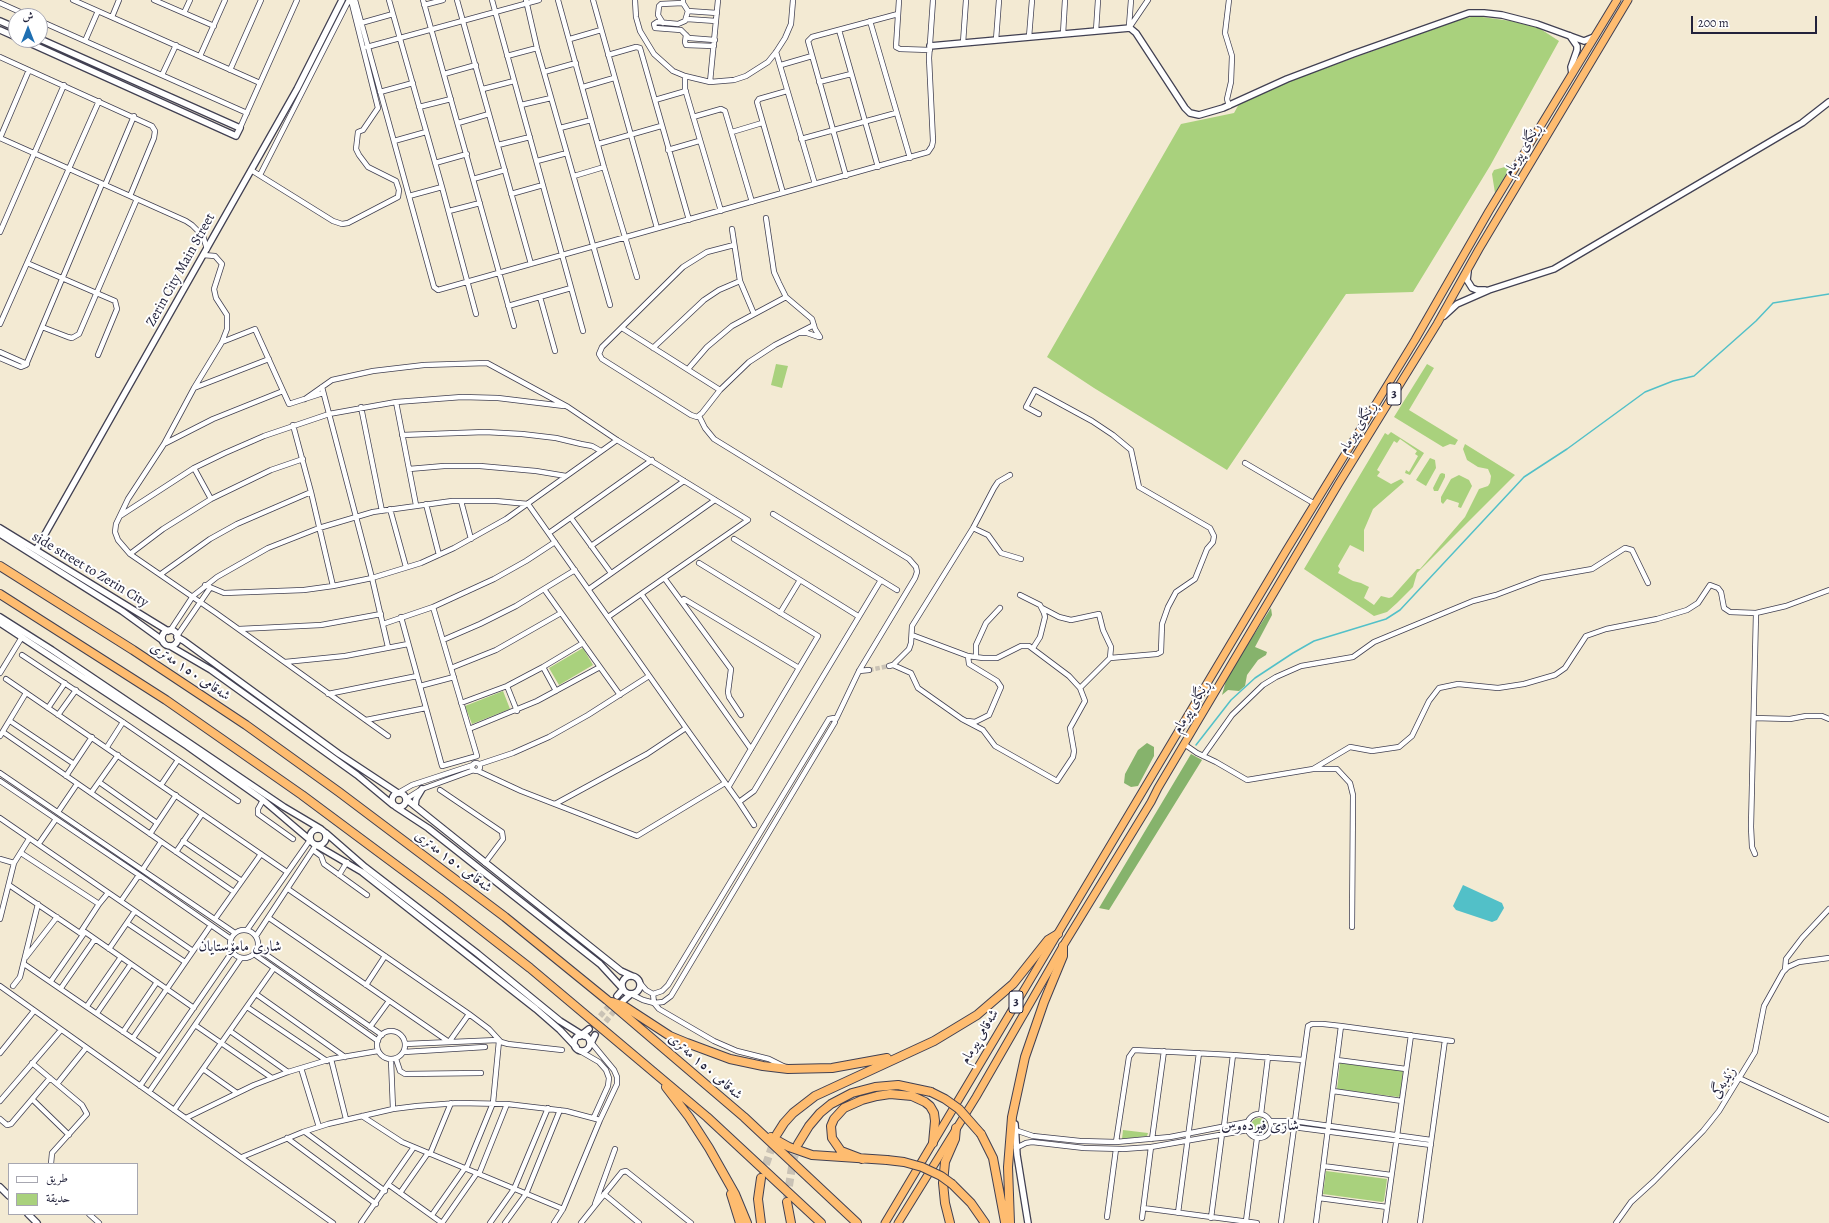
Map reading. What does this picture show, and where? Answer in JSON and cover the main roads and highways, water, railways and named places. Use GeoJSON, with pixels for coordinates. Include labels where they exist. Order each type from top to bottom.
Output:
{"type":"FeatureCollection","features":[{"type":"Feature","properties":{"kind":"highway","name":"ڕێگای پیرمام"},"geometry":{"type":"LineString","coordinates":[[1149,782],[1315,504],[1386,389],[1502,190],[1617,0]]}},
{"type":"Feature","properties":{"kind":"highway","name":"ڕێگای پیرمام"},"geometry":{"type":"LineString","coordinates":[[1158,788],[1339,483],[1437,324],[1512,193],[1628,0]]}},
{"type":"Feature","properties":{"kind":"highway"},"geometry":{"type":"LineString","coordinates":[[1502,190],[1512,193]]}},
{"type":"Feature","properties":{"kind":"highway"},"geometry":{"type":"LineString","coordinates":[[1386,389],[1394,394]]}},
{"type":"Feature","properties":{"kind":"highway","name":"شەقامی ١٥٠ مەتری"},"geometry":{"type":"LineString","coordinates":[[0,566],[180,680],[302,765],[505,917],[607,1000],[744,1118],[854,1220]]}},
{"type":"Feature","properties":{"kind":"highway"},"geometry":{"type":"LineString","coordinates":[[0,594],[166,700],[332,817],[438,897],[530,968],[707,1117],[821,1223]]}},
{"type":"Feature","properties":{"kind":"highway","name":"شەقامی پیرمام"},"geometry":{"type":"LineString","coordinates":[[885,1223],[1149,782]]}},
{"type":"Feature","properties":{"kind":"highway","name":"شەقامی پیرمام"},"geometry":{"type":"LineString","coordinates":[[898,1223],[1158,788]]}},
{"type":"Feature","properties":{"kind":"highway"},"geometry":{"type":"LineString","coordinates":[[777,1134],[793,1112],[815,1096],[961,1026],[989,1006],[1013,984],[1048,940],[1058,934]]}},
{"type":"Feature","properties":{"kind":"highway"},"geometry":{"type":"LineString","coordinates":[[1010,1223],[1008,1152],[1011,1125],[1025,1057],[1044,1002],[1063,956],[1063,946]]}},
{"type":"Feature","properties":{"kind":"highway"},"geometry":{"type":"LineString","coordinates":[[607,1000],[624,1006],[670,1036],[706,1051],[745,1062],[788,1068],[832,1068],[852,1066],[885,1058],[916,1048]]}},
{"type":"Feature","properties":{"kind":"highway"},"geometry":{"type":"LineString","coordinates":[[655,1073],[689,1117],[735,1194],[747,1223]]}},
{"type":"Feature","properties":{"kind":"highway"},"geometry":{"type":"LineString","coordinates":[[798,1144],[809,1126],[820,1113],[831,1104],[852,1093],[875,1087],[898,1085],[931,1092],[945,1099],[959,1109],[981,1134],[993,1158],[1005,1223]]}},
{"type":"Feature","properties":{"kind":"highway"},"geometry":{"type":"LineString","coordinates":[[862,1159],[841,1151],[832,1138],[831,1126],[834,1119],[844,1108],[862,1100],[877,1096],[890,1094],[912,1096],[930,1106],[934,1113],[935,1121],[933,1143]]}},
{"type":"Feature","properties":{"kind":"highway"},"geometry":{"type":"LineString","coordinates":[[744,1118],[778,1142],[799,1152],[820,1156],[887,1160],[922,1167],[941,1176],[952,1184],[971,1203],[985,1223]]}},
{"type":"Feature","properties":{"kind":"highway"},"geometry":{"type":"LineString","coordinates":[[950,1223],[944,1203],[943,1183],[945,1162],[955,1139],[956,1128]]}},
{"type":"Feature","properties":{"kind":"highway"},"geometry":{"type":"LineString","coordinates":[[725,1176],[740,1223]]}},
{"type":"Feature","properties":{"kind":"highway"},"geometry":{"type":"LineString","coordinates":[[761,1178],[758,1199],[761,1223]]}},
{"type":"Feature","properties":{"kind":"highway"},"geometry":{"type":"LineString","coordinates":[[787,1202],[791,1223]]}},
{"type":"Feature","properties":{"kind":"water"},"geometry":{"type":"Polygon","coordinates":[[[1463,885],[1502,903],[1504,908],[1497,920],[1492,922],[1456,910],[1453,906],[1463,885]]]}},
{"type":"Feature","properties":{"kind":"waterway"},"geometry":{"type":"LineString","coordinates":[[1196,745],[1231,700],[1255,678],[1314,641],[1386,619],[1400,610],[1524,477],[1567,449],[1645,392],[1673,381],[1694,376],[1756,321],[1773,303],[1829,294]]}},
{"type":"Feature","properties":{"kind":"tunnel"},"geometry":{"type":"LineString","coordinates":[[869,670],[889,666]]}},
{"type":"Feature","properties":{"kind":"tunnel"},"geometry":{"type":"LineString","coordinates":[[589,1029],[613,1001]]}},
{"type":"Feature","properties":{"kind":"tunnel"},"geometry":{"type":"LineString","coordinates":[[595,1035],[619,1005]]}},
{"type":"Feature","properties":{"kind":"tunnel"},"geometry":{"type":"LineString","coordinates":[[762,1176],[775,1138]]}},
{"type":"Feature","properties":{"kind":"tunnel"},"geometry":{"type":"LineString","coordinates":[[787,1198],[793,1161],[798,1144]]}},
{"type":"Feature","properties":{"kind":"district","name":"شاری مامۆستایان"},"geometry":{"type":"Point","coordinates":[240,947]}},
{"type":"Feature","properties":{"kind":"district","name":"شاری فیردەوس"},"geometry":{"type":"Point","coordinates":[1260,1126]}}]}
